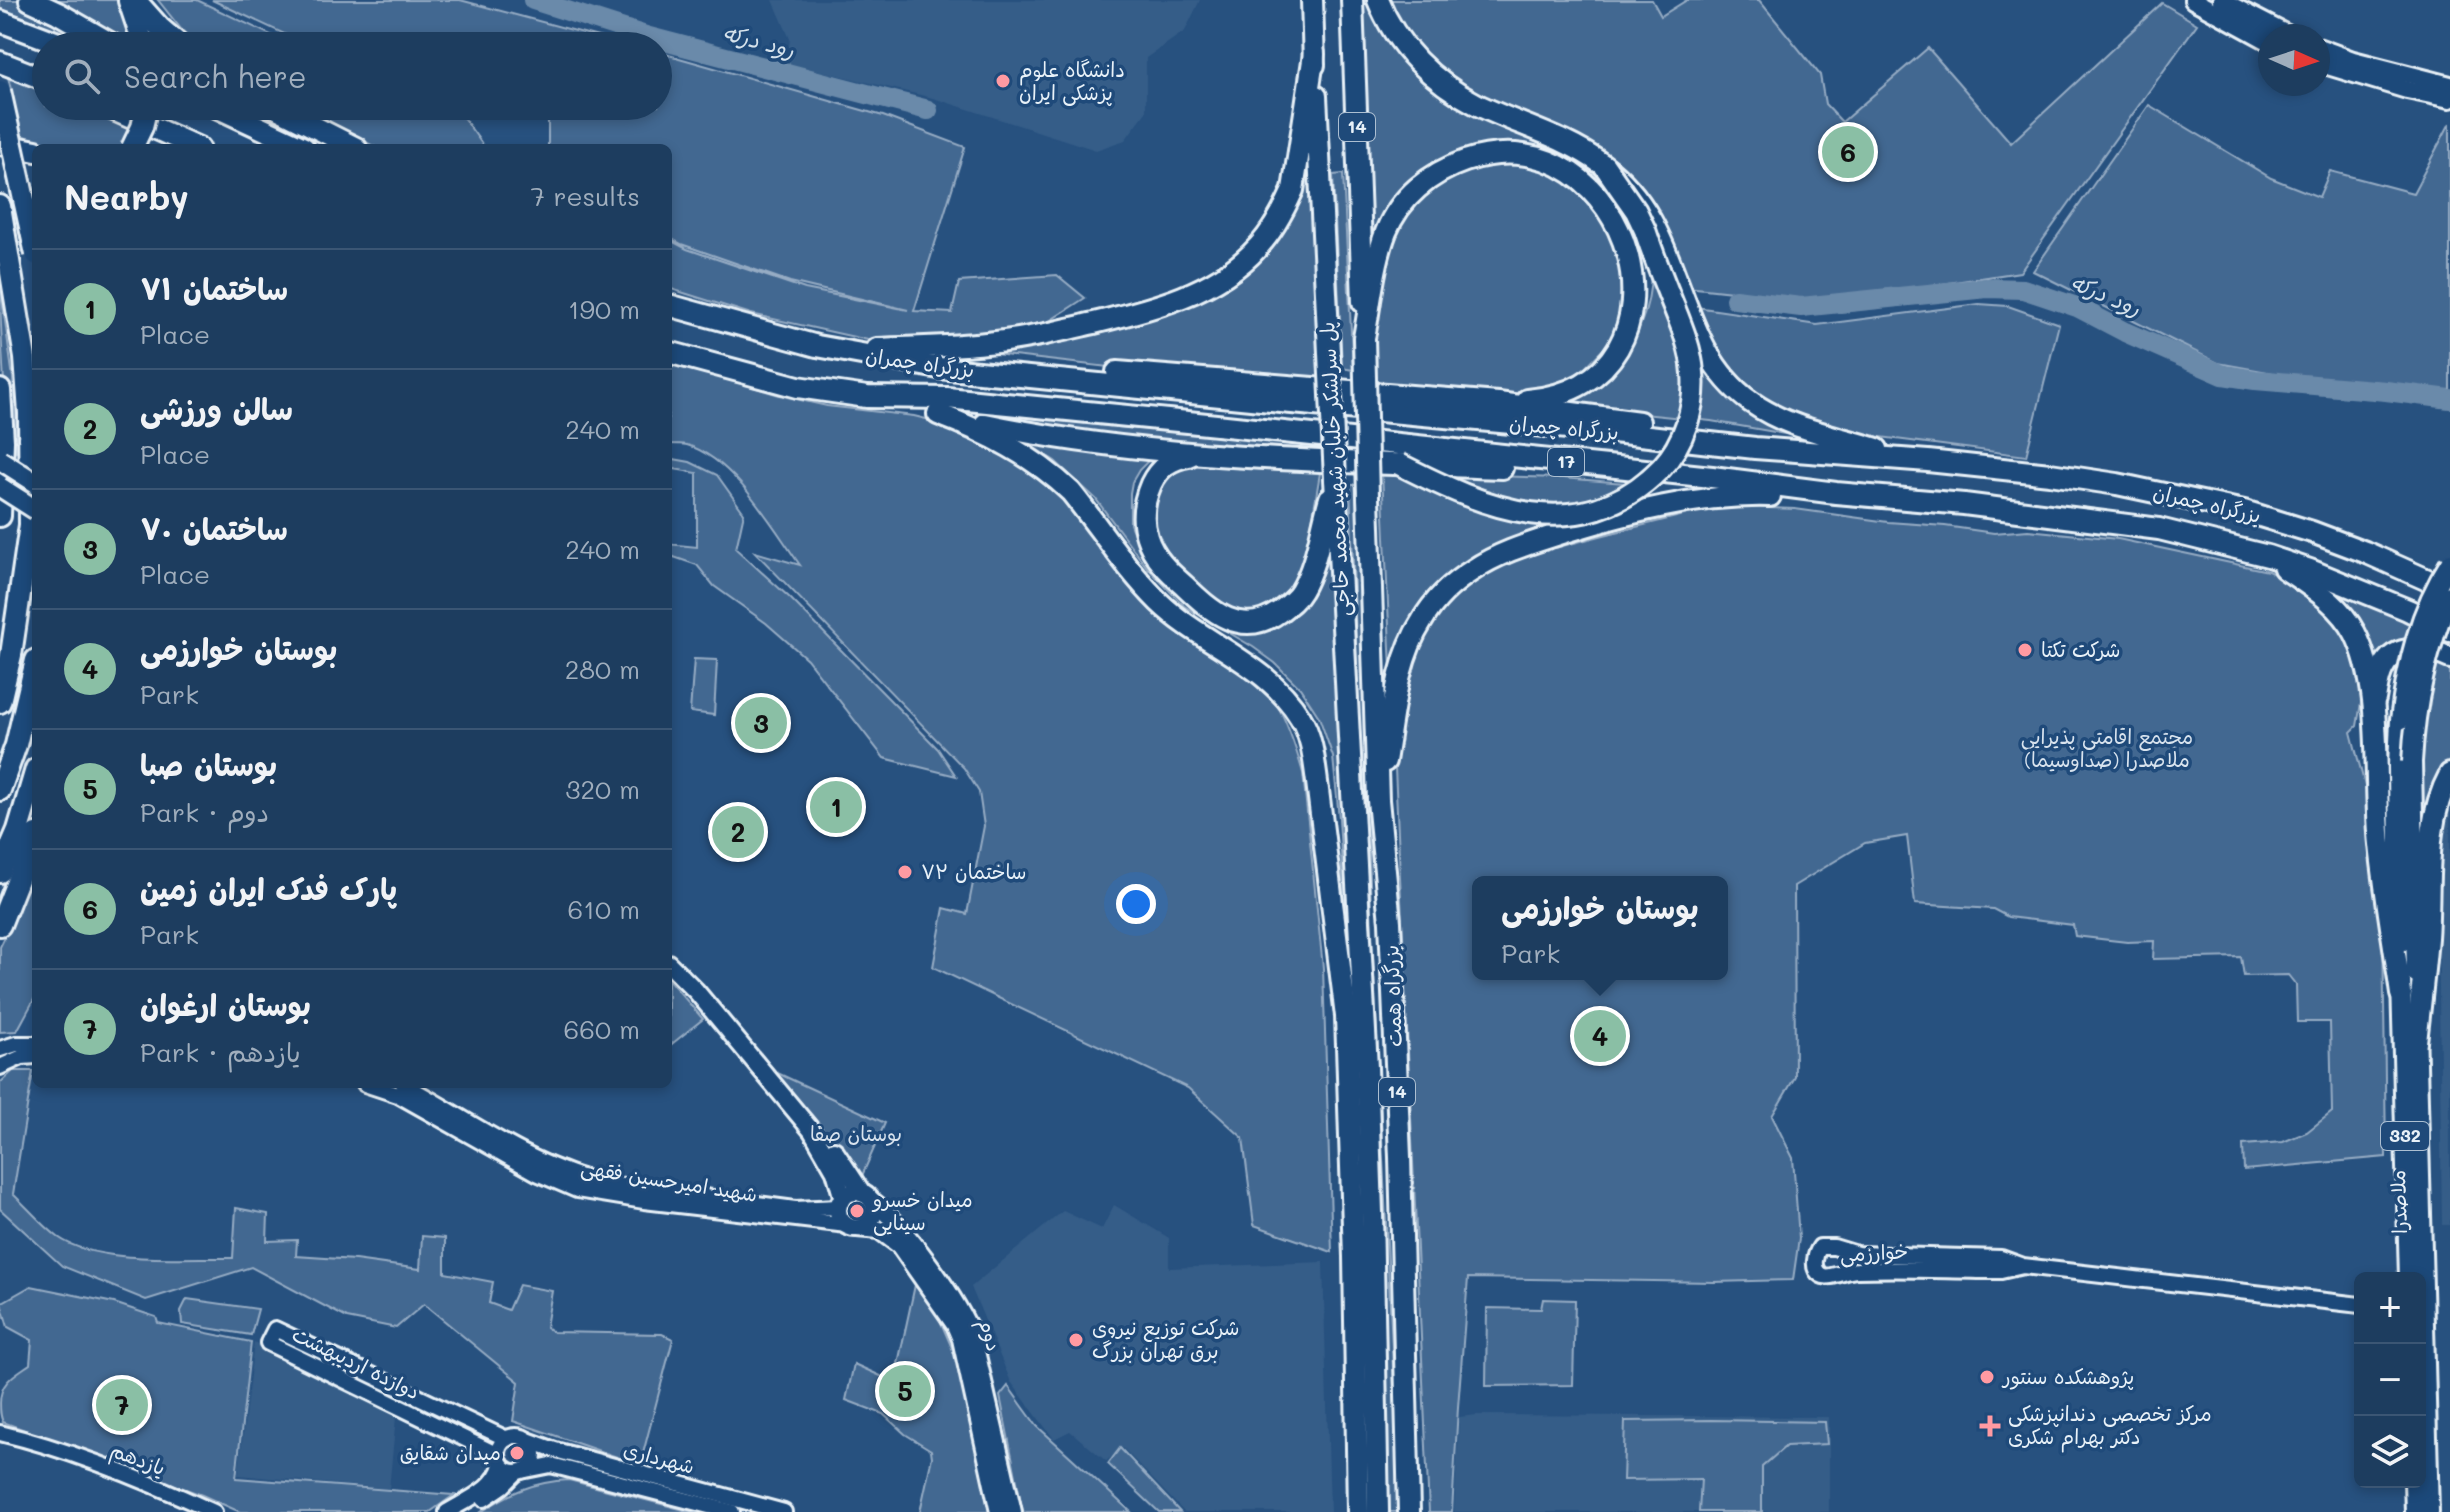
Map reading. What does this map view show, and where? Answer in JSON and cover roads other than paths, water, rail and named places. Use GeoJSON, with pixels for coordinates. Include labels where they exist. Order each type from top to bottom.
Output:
{"type":"FeatureCollection","features":[{"type":"Feature","properties":{"kind":"highway"},"geometry":{"type":"LineString","coordinates":[[30,0],[91,32]]}},
{"type":"Feature","properties":{"kind":"highway"},"geometry":{"type":"LineString","coordinates":[[128,0],[139,32]]}},
{"type":"Feature","properties":{"kind":"highway"},"geometry":{"type":"LineString","coordinates":[[135,0],[165,32]]}},
{"type":"Feature","properties":{"kind":"highway","name":"14"},"geometry":{"type":"LineString","coordinates":[[1312,0],[1314,54]]}},
{"type":"Feature","properties":{"kind":"highway","name":"پل سرلشکر خلبان شهید محمد حاجی"},"geometry":{"type":"LineString","coordinates":[[1352,0],[1373,673]]}},
{"type":"Feature","properties":{"kind":"highway"},"geometry":{"type":"LineString","coordinates":[[1378,0],[1389,23],[1412,55],[1451,90],[1571,145],[1624,181],[1649,214],[1661,238],[1704,346],[1717,368],[1740,394],[1770,413],[1805,429],[1928,461]]}},
{"type":"Feature","properties":{"kind":"highway"},"geometry":{"type":"LineString","coordinates":[[0,21],[32,33]]}},
{"type":"Feature","properties":{"kind":"highway"},"geometry":{"type":"LineString","coordinates":[[842,352],[982,344],[1069,329],[1174,301],[1227,274],[1259,246],[1284,210],[1293,190],[1314,54]]}},
{"type":"Feature","properties":{"kind":"highway","name":"پل سرلشکر خلبان شهید محمد حاجی"},"geometry":{"type":"LineString","coordinates":[[1314,54],[1353,823]]}},
{"type":"Feature","properties":{"kind":"highway"},"geometry":{"type":"LineString","coordinates":[[0,62],[32,75]]}},
{"type":"Feature","properties":{"kind":"highway"},"geometry":{"type":"LineString","coordinates":[[0,91],[32,236]]}},
{"type":"Feature","properties":{"kind":"highway"},"geometry":{"type":"LineString","coordinates":[[136,120],[190,144]]}},
{"type":"Feature","properties":{"kind":"highway"},"geometry":{"type":"LineString","coordinates":[[134,144],[144,120]]}},
{"type":"Feature","properties":{"kind":"highway"},"geometry":{"type":"LineString","coordinates":[[244,120],[295,144]]}},
{"type":"Feature","properties":{"kind":"highway"},"geometry":{"type":"LineString","coordinates":[[301,120],[348,144]]}},
{"type":"Feature","properties":{"kind":"highway"},"geometry":{"type":"LineString","coordinates":[[1364,338],[1386,232],[1415,190],[1445,169],[1489,155],[1527,156],[1556,164],[1599,199],[1622,236],[1633,276],[1629,323],[1623,340],[1609,361],[1579,385],[1553,397],[1498,403]]}},
{"type":"Feature","properties":{"kind":"highway"},"geometry":{"type":"LineString","coordinates":[[1399,464],[1447,489],[1480,501],[1557,515],[1604,507],[1645,482],[1668,460],[1680,442],[1692,402],[1694,376],[1690,352],[1645,230],[1636,211],[1604,165]]}},
{"type":"Feature","properties":{"kind":"highway"},"geometry":{"type":"LineString","coordinates":[[0,702],[13,642],[30,525],[25,358],[0,205],[32,207]]}},
{"type":"Feature","properties":{"kind":"highway","name":"بزرگراه چمران"},"geometry":{"type":"LineString","coordinates":[[672,306],[842,352],[939,368],[1755,448],[1928,461],[2117,484],[2244,511],[2338,540],[2450,592]]}},
{"type":"Feature","properties":{"kind":"highway"},"geometry":{"type":"LineString","coordinates":[[842,352],[1498,403],[1892,453]]}},
{"type":"Feature","properties":{"kind":"highway","name":"بزرگراه چمران"},"geometry":{"type":"LineString","coordinates":[[672,353],[798,387],[867,397],[947,398],[1964,504],[2159,529],[2268,556],[2334,579],[2450,631]]}},
{"type":"Feature","properties":{"kind":"highway"},"geometry":{"type":"LineString","coordinates":[[0,390],[3,441],[0,516]]}},
{"type":"Feature","properties":{"kind":"highway"},"geometry":{"type":"LineString","coordinates":[[867,397],[1043,436],[1197,455],[1526,469],[1598,466]]}},
{"type":"Feature","properties":{"kind":"highway"},"geometry":{"type":"LineString","coordinates":[[938,414],[998,439],[1055,477],[1158,600],[1183,622],[1253,668],[1284,696],[1301,718],[1312,748],[1346,1016],[1358,1512]]}},
{"type":"Feature","properties":{"kind":"highway"},"geometry":{"type":"LineString","coordinates":[[1197,455],[1168,462],[1153,480],[1144,510],[1147,539],[1162,563],[1200,600],[1216,613],[1241,623],[1275,615],[1300,593],[1312,565],[1335,479]]}},
{"type":"Feature","properties":{"kind":"highway"},"geometry":{"type":"LineString","coordinates":[[1378,800],[1400,678],[1420,623],[1434,604],[1475,568],[1547,538],[1667,506],[1746,495],[1836,493]]}},
{"type":"Feature","properties":{"kind":"highway"},"geometry":{"type":"LineString","coordinates":[[2268,556],[2332,601],[2344,616],[2367,667],[2373,710],[2379,842],[2401,994]]}},
{"type":"Feature","properties":{"kind":"highway"},"geometry":{"type":"LineString","coordinates":[[2373,710],[2383,668],[2399,652],[2419,649],[2436,651],[2450,658]]}},
{"type":"Feature","properties":{"kind":"highway","name":"بزرگراه همت"},"geometry":{"type":"LineString","coordinates":[[1373,673],[1378,800],[1391,937],[1409,1512]]}},
{"type":"Feature","properties":{"kind":"highway"},"geometry":{"type":"LineString","coordinates":[[0,790],[16,745],[32,677]]}},
{"type":"Feature","properties":{"kind":"highway"},"geometry":{"type":"LineString","coordinates":[[2416,1042],[2427,937],[2432,830],[2440,795],[2450,774]]}},
{"type":"Feature","properties":{"kind":"highway"},"geometry":{"type":"LineString","coordinates":[[0,872],[18,830],[32,783]]}},
{"type":"Feature","properties":{"kind":"highway","name":"بزرگراه همت"},"geometry":{"type":"LineString","coordinates":[[1353,823],[1372,1212],[1378,1512]]}},
{"type":"Feature","properties":{"kind":"highway"},"geometry":{"type":"LineString","coordinates":[[0,925],[32,844]]}},
{"type":"Feature","properties":{"kind":"main road"},"geometry":{"type":"LineString","coordinates":[[2193,0],[2258,35]]}},
{"type":"Feature","properties":{"kind":"main road"},"geometry":{"type":"LineString","coordinates":[[2221,0],[2268,24]]}},
{"type":"Feature","properties":{"kind":"main road"},"geometry":{"type":"LineString","coordinates":[[2330,51],[2450,85]]}},
{"type":"Feature","properties":{"kind":"main road"},"geometry":{"type":"LineString","coordinates":[[2330,67],[2407,90],[2450,99]]}},
{"type":"Feature","properties":{"kind":"main road"},"geometry":{"type":"LineString","coordinates":[[0,460],[32,480]]}},
{"type":"Feature","properties":{"kind":"main road"},"geometry":{"type":"LineString","coordinates":[[0,487],[32,507]]}},
{"type":"Feature","properties":{"kind":"main road","name":"332"},"geometry":{"type":"LineString","coordinates":[[2408,937],[2398,779],[2400,720],[2415,638],[2429,601],[2450,563]]}},
{"type":"Feature","properties":{"kind":"main road","name":"332"},"geometry":{"type":"LineString","coordinates":[[2408,937],[2416,714],[2438,624],[2450,592]]}},
{"type":"Feature","properties":{"kind":"main road","name":"ملاصدرا"},"geometry":{"type":"LineString","coordinates":[[2408,937],[2401,994],[2409,1272]]}},
{"type":"Feature","properties":{"kind":"main road","name":"ملاصدرا"},"geometry":{"type":"LineString","coordinates":[[2408,937],[2416,1042],[2429,1512]]}},
{"type":"Feature","properties":{"kind":"main road","name":"دوم"},"geometry":{"type":"LineString","coordinates":[[672,967],[696,991],[812,1131],[835,1171],[841,1203]]}},
{"type":"Feature","properties":{"kind":"main road","name":"دوم"},"geometry":{"type":"LineString","coordinates":[[812,1131],[832,1147],[867,1197],[895,1222],[967,1321],[1013,1512]]}},
{"type":"Feature","properties":{"kind":"main road"},"geometry":{"type":"LineString","coordinates":[[854,1193],[867,1197],[874,1210],[867,1224],[852,1227],[840,1217],[841,1203],[854,1193]]}},
{"type":"Feature","properties":{"kind":"main road","name":"دوم"},"geometry":{"type":"LineString","coordinates":[[852,1227],[879,1230],[899,1245],[955,1325],[961,1339],[999,1512]]}},
{"type":"Feature","properties":{"kind":"main road"},"geometry":{"type":"LineString","coordinates":[[2414,1488],[2415,1512]]}},
{"type":"Feature","properties":{"kind":"street"},"geometry":{"type":"LineString","coordinates":[[0,1049],[16,1044],[32,1044]]}},
{"type":"Feature","properties":{"kind":"street"},"geometry":{"type":"LineString","coordinates":[[0,1067],[22,1057],[32,1056]]}},
{"type":"Feature","properties":{"kind":"street","name":"شهید امیرحسین فقهی"},"geometry":{"type":"LineString","coordinates":[[377,1088],[398,1095],[537,1173],[577,1190],[852,1227]]}},
{"type":"Feature","properties":{"kind":"street","name":"شهید امیرحسین فقهی"},"geometry":{"type":"LineString","coordinates":[[410,1088],[542,1163],[581,1178],[795,1209],[841,1203]]}},
{"type":"Feature","properties":{"kind":"street","name":"خوارزمی"},"geometry":{"type":"LineString","coordinates":[[2023,1266],[2001,1271],[1857,1270],[1828,1277],[1816,1270],[1814,1261],[1820,1247],[1826,1246],[1857,1254],[2001,1258],[2023,1266],[2354,1304]]}},
{"type":"Feature","properties":{"kind":"street","name":"دوازده اردیبهشت"},"geometry":{"type":"LineString","coordinates":[[500,1459],[268,1343],[275,1329],[507,1439]]}},
{"type":"Feature","properties":{"kind":"street","name":"یازدهم"},"geometry":{"type":"LineString","coordinates":[[0,1433],[113,1470],[214,1512]]}},
{"type":"Feature","properties":{"kind":"street"},"geometry":{"type":"LineString","coordinates":[[447,1512],[489,1485],[500,1471],[503,1443],[507,1439],[516,1436],[525,1439],[533,1448],[531,1465],[464,1512]]}},
{"type":"Feature","properties":{"kind":"street","name":"شهرداری"},"geometry":{"type":"LineString","coordinates":[[525,1439],[710,1499],[732,1512]]}},
{"type":"Feature","properties":{"kind":"street"},"geometry":{"type":"LineString","coordinates":[[500,1459],[505,1468],[521,1471]]}},
{"type":"Feature","properties":{"kind":"street","name":"شهرداری"},"geometry":{"type":"LineString","coordinates":[[521,1471],[551,1465],[784,1512]]}},
{"type":"Feature","properties":{"kind":"waterway","name":"رود درکه"},"geometry":{"type":"LineString","coordinates":[[533,0],[633,32]]}},
{"type":"Feature","properties":{"kind":"waterway","name":"رود درکه"},"geometry":{"type":"LineString","coordinates":[[672,43],[928,110]]}},
{"type":"Feature","properties":{"kind":"waterway","name":"رود درکه"},"geometry":{"type":"LineString","coordinates":[[1735,299],[1801,307],[1987,288],[2023,289],[2077,307],[2223,375],[2450,399]]}},
{"type":"Feature","properties":{"kind":"place","name":"دانشگاه علوم پزشکی ایران"},"geometry":{"type":"Point","coordinates":[1003,81]}},
{"type":"Feature","properties":{"kind":"place","name":"پارک فدک ایران زمین"},"geometry":{"type":"Point","coordinates":[1848,152]}},
{"type":"Feature","properties":{"kind":"place","name":"شرکت تکتا"},"geometry":{"type":"Point","coordinates":[2025,650]}},
{"type":"Feature","properties":{"kind":"place","name":"ساختمان ۷۰"},"geometry":{"type":"Point","coordinates":[761,723]}},
{"type":"Feature","properties":{"kind":"place","name":"ساختمان ۷۱"},"geometry":{"type":"Point","coordinates":[836,807]}},
{"type":"Feature","properties":{"kind":"place","name":"سالن ورزشی"},"geometry":{"type":"Point","coordinates":[738,832]}},
{"type":"Feature","properties":{"kind":"place","name":"ساختمان ۷۲"},"geometry":{"type":"Point","coordinates":[905,872]}},
{"type":"Feature","properties":{"kind":"place","name":"بوستان خوارزمی"},"geometry":{"type":"Point","coordinates":[1600,1036]}},
{"type":"Feature","properties":{"kind":"place","name":"میدان خسرو سینایی"},"geometry":{"type":"Point","coordinates":[857,1211]}},
{"type":"Feature","properties":{"kind":"place","name":"شرکت توزیع نیروی برق تهران بزرگ"},"geometry":{"type":"Point","coordinates":[1076,1340]}},
{"type":"Feature","properties":{"kind":"place","name":"پژوهشکده سنتور"},"geometry":{"type":"Point","coordinates":[1987,1377]}},
{"type":"Feature","properties":{"kind":"place","name":"بوستان صبا"},"geometry":{"type":"Point","coordinates":[905,1391]}},
{"type":"Feature","properties":{"kind":"place","name":"بوستان ارغوان"},"geometry":{"type":"Point","coordinates":[122,1405]}},
{"type":"Feature","properties":{"kind":"place","name":"مرکز تخصصی دندانپزشکی دکتر بهرام شکری"},"geometry":{"type":"Point","coordinates":[1990,1426]}},
{"type":"Feature","properties":{"kind":"place","name":"میدان شقایق"},"geometry":{"type":"Point","coordinates":[517,1453]}},
{"type":"Feature","properties":{"kind":"park label","name":"مجتمع اقامتی پذیرایی ملاصدرا (صداوسیما)"},"geometry":{"type":"Point","coordinates":[2107,748]}},
{"type":"Feature","properties":{"kind":"park label","name":"بوستان صفا"},"geometry":{"type":"Point","coordinates":[856,1134]}}]}
